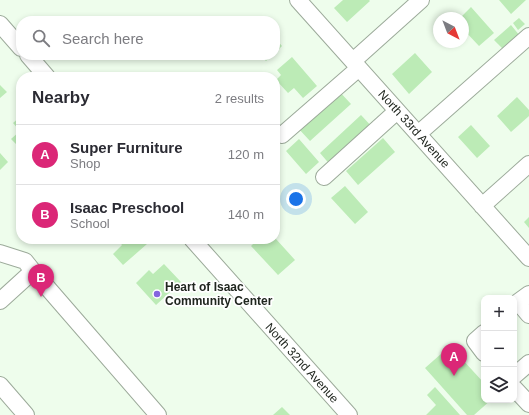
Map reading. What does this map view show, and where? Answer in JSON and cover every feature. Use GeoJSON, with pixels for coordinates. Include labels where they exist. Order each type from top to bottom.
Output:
{"type":"FeatureCollection","features":[{"type":"Feature","properties":{"kind":"street","name":"North 33rd Avenue"},"geometry":{"type":"LineString","coordinates":[[298,0],[529,258]]}},
{"type":"Feature","properties":{"kind":"street"},"geometry":{"type":"LineString","coordinates":[[282,135],[421,0]]}},
{"type":"Feature","properties":{"kind":"street"},"geometry":{"type":"LineString","coordinates":[[0,24],[16,42]]}},
{"type":"Feature","properties":{"kind":"street"},"geometry":{"type":"LineString","coordinates":[[418,134],[529,36]]}},
{"type":"Feature","properties":{"kind":"street"},"geometry":{"type":"LineString","coordinates":[[32,60],[43,72]]}},
{"type":"Feature","properties":{"kind":"street"},"geometry":{"type":"LineString","coordinates":[[324,177],[397,111]]}},
{"type":"Feature","properties":{"kind":"street"},"geometry":{"type":"LineString","coordinates":[[482,206],[529,164]]}},
{"type":"Feature","properties":{"kind":"street","name":"North 32nd Avenue"},"geometry":{"type":"LineString","coordinates":[[196,244],[349,415]]}},
{"type":"Feature","properties":{"kind":"street"},"geometry":{"type":"LineString","coordinates":[[0,253],[25,261],[158,415]]}},
{"type":"Feature","properties":{"kind":"street"},"geometry":{"type":"LineString","coordinates":[[0,301],[33,271]]}},
{"type":"Feature","properties":{"kind":"street"},"geometry":{"type":"LineString","coordinates":[[520,301],[529,315]]}},
{"type":"Feature","properties":{"kind":"street"},"geometry":{"type":"LineString","coordinates":[[481,335],[474,341],[481,349]]}},
{"type":"Feature","properties":{"kind":"street"},"geometry":{"type":"LineString","coordinates":[[517,373],[529,363]]}},
{"type":"Feature","properties":{"kind":"street"},"geometry":{"type":"LineString","coordinates":[[0,385],[26,415]]}},
{"type":"Feature","properties":{"kind":"street"},"geometry":{"type":"LineString","coordinates":[[517,391],[529,404]]}},
{"type":"Feature","properties":{"kind":"building"},"geometry":{"type":"Polygon","coordinates":[[[343,0],[370,1],[347,22],[334,8],[343,0]]]}},
{"type":"Feature","properties":{"kind":"building"},"geometry":{"type":"Polygon","coordinates":[[[499,0],[526,0],[511,14],[499,0]]]}},
{"type":"Feature","properties":{"kind":"building"},"geometry":{"type":"Polygon","coordinates":[[[471,7],[494,33],[479,46],[469,35],[469,12],[466,12],[471,7]]]}},
{"type":"Feature","properties":{"kind":"building"},"geometry":{"type":"Polygon","coordinates":[[[519,18],[525,24],[518,30],[513,23],[519,18]]]}},
{"type":"Feature","properties":{"kind":"building"},"geometry":{"type":"Polygon","coordinates":[[[511,25],[520,36],[504,50],[494,40],[511,25]]]}},
{"type":"Feature","properties":{"kind":"building"},"geometry":{"type":"Polygon","coordinates":[[[415,53],[432,72],[409,94],[392,74],[415,53]]]}},
{"type":"Feature","properties":{"kind":"building"},"geometry":{"type":"Polygon","coordinates":[[[292,57],[317,86],[303,98],[294,88],[288,93],[280,84],[281,75],[277,70],[292,57]]]}},
{"type":"Feature","properties":{"kind":"building"},"geometry":{"type":"Polygon","coordinates":[[[0,85],[7,92],[0,98],[0,85]]]}},
{"type":"Feature","properties":{"kind":"building"},"geometry":{"type":"Polygon","coordinates":[[[338,90],[351,104],[310,141],[297,127],[338,90]]]}},
{"type":"Feature","properties":{"kind":"building"},"geometry":{"type":"Polygon","coordinates":[[[517,97],[529,110],[529,116],[511,132],[497,116],[517,97]]]}},
{"type":"Feature","properties":{"kind":"building"},"geometry":{"type":"Polygon","coordinates":[[[361,115],[374,129],[332,167],[320,153],[361,115]]]}},
{"type":"Feature","properties":{"kind":"building"},"geometry":{"type":"Polygon","coordinates":[[[471,125],[490,146],[477,158],[458,137],[471,125]]]}},
{"type":"Feature","properties":{"kind":"building"},"geometry":{"type":"Polygon","coordinates":[[[16,135],[16,144],[11,139],[16,135]]]}},
{"type":"Feature","properties":{"kind":"building"},"geometry":{"type":"Polygon","coordinates":[[[383,138],[395,152],[358,185],[346,171],[383,138]]]}},
{"type":"Feature","properties":{"kind":"building"},"geometry":{"type":"Polygon","coordinates":[[[299,139],[319,162],[306,174],[286,151],[299,139]]]}},
{"type":"Feature","properties":{"kind":"building"},"geometry":{"type":"Polygon","coordinates":[[[0,153],[8,162],[0,170],[0,153]]]}},
{"type":"Feature","properties":{"kind":"building"},"geometry":{"type":"Polygon","coordinates":[[[345,186],[368,212],[355,224],[331,198],[345,186]]]}},
{"type":"Feature","properties":{"kind":"building"},"geometry":{"type":"Polygon","coordinates":[[[529,217],[529,228],[524,222],[529,217]]]}},
{"type":"Feature","properties":{"kind":"building"},"geometry":{"type":"Polygon","coordinates":[[[280,243],[295,260],[278,275],[251,246],[253,244],[280,243]]]}},
{"type":"Feature","properties":{"kind":"building"},"geometry":{"type":"Polygon","coordinates":[[[121,244],[147,244],[123,265],[113,254],[122,245],[121,244]]]}},
{"type":"Feature","properties":{"kind":"building","name":"Heart of Isaac Community Center"},"geometry":{"type":"Polygon","coordinates":[[[164,264],[181,282],[156,305],[136,283],[149,270],[153,274],[164,264]]]}},
{"type":"Feature","properties":{"kind":"building"},"geometry":{"type":"Polygon","coordinates":[[[450,346],[481,380],[481,403],[488,403],[474,415],[467,415],[425,368],[450,346]]]}},
{"type":"Feature","properties":{"kind":"building"},"geometry":{"type":"Polygon","coordinates":[[[435,387],[460,415],[426,415],[436,405],[427,395],[435,387]]]}},
{"type":"Feature","properties":{"kind":"building"},"geometry":{"type":"Polygon","coordinates":[[[282,407],[290,415],[273,415],[282,407]]]}},
{"type":"Feature","properties":{"kind":"place","name":"Heart of Isaac Community Center"},"geometry":{"type":"Point","coordinates":[157,294]}},
{"type":"Feature","properties":{"kind":"place","name":"Isaac Preschool"},"geometry":{"type":"Point","coordinates":[41,297]}},
{"type":"Feature","properties":{"kind":"place","name":"Super Furniture"},"geometry":{"type":"Point","coordinates":[454,376]}}]}
